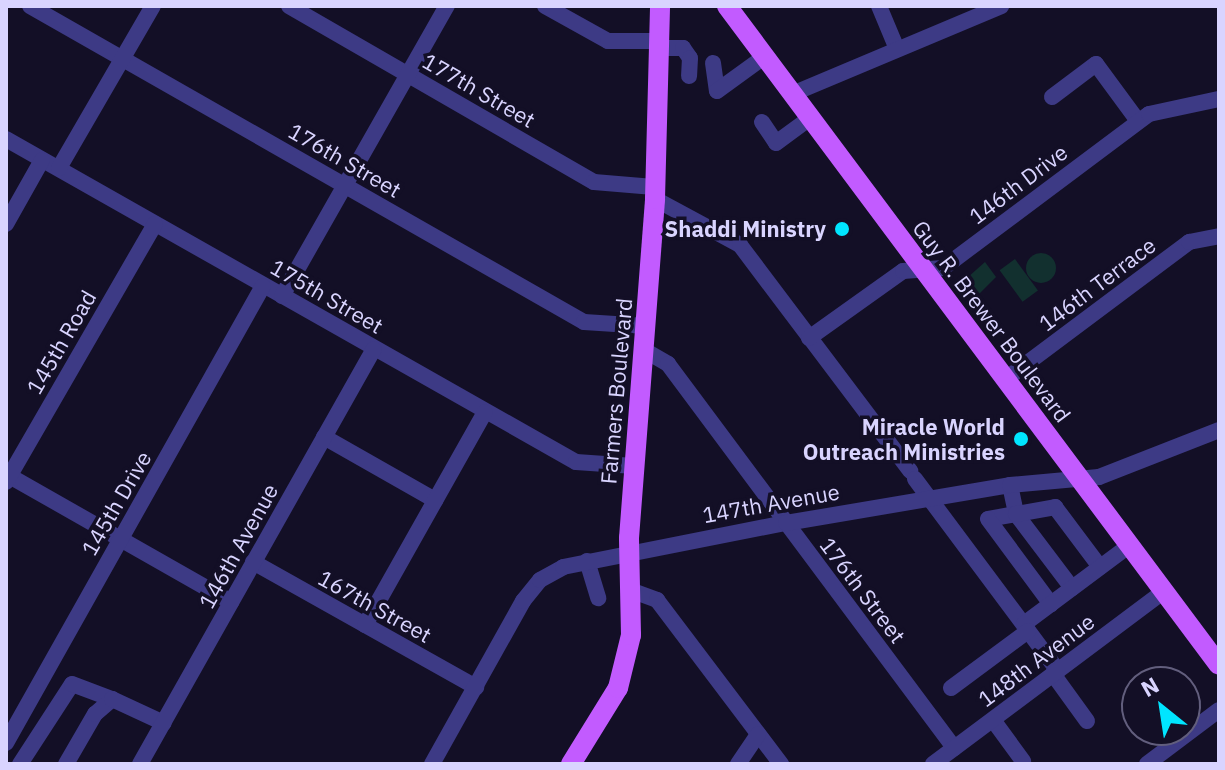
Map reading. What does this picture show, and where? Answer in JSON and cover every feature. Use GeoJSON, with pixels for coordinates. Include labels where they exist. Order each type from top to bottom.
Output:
{"type":"FeatureCollection","features":[{"type":"Feature","properties":{"kind":"main road","name":"Farmers Boulevard"},"geometry":{"type":"LineString","coordinates":[[571,764],[622,678],[631,635],[629,552],[654,193],[660,6]]}},
{"type":"Feature","properties":{"kind":"main road","name":"Guy R. Brewer Boulevard"},"geometry":{"type":"LineString","coordinates":[[727,6],[1219,665]]}},
{"type":"Feature","properties":{"kind":"street","name":"176th Street"},"geometry":{"type":"LineString","coordinates":[[30,6],[584,322],[646,326]]}},
{"type":"Feature","properties":{"kind":"street"},"geometry":{"type":"LineString","coordinates":[[59,168],[153,6]]}},
{"type":"Feature","properties":{"kind":"street","name":"177th Street"},"geometry":{"type":"LineString","coordinates":[[289,6],[594,182],[654,193],[740,245],[1026,627],[1087,721]]}},
{"type":"Feature","properties":{"kind":"street"},"geometry":{"type":"LineString","coordinates":[[282,296],[447,6]]}},
{"type":"Feature","properties":{"kind":"street"},"geometry":{"type":"LineString","coordinates":[[545,6],[608,41],[683,48],[690,58],[689,76]]}},
{"type":"Feature","properties":{"kind":"street"},"geometry":{"type":"LineString","coordinates":[[879,6],[897,49]]}},
{"type":"Feature","properties":{"kind":"street"},"geometry":{"type":"LineString","coordinates":[[792,94],[1001,6]]}},
{"type":"Feature","properties":{"kind":"street"},"geometry":{"type":"LineString","coordinates":[[713,63],[717,91],[764,57]]}},
{"type":"Feature","properties":{"kind":"street"},"geometry":{"type":"LineString","coordinates":[[1052,97],[1096,64],[1138,121]]}},
{"type":"Feature","properties":{"kind":"street","name":"146th Drive"},"geometry":{"type":"LineString","coordinates":[[809,338],[903,271],[943,268],[1138,121],[1219,99]]}},
{"type":"Feature","properties":{"kind":"street"},"geometry":{"type":"LineString","coordinates":[[762,122],[776,143],[810,118]]}},
{"type":"Feature","properties":{"kind":"street","name":"175th Street"},"geometry":{"type":"LineString","coordinates":[[6,139],[576,462],[634,466]]}},
{"type":"Feature","properties":{"kind":"street"},"geometry":{"type":"LineString","coordinates":[[6,224],[42,160]]}},
{"type":"Feature","properties":{"kind":"street","name":"145th Road"},"geometry":{"type":"LineString","coordinates":[[7,478],[155,224]]}},
{"type":"Feature","properties":{"kind":"street","name":"146th Terrace"},"geometry":{"type":"LineString","coordinates":[[1006,379],[1189,242],[1219,236]]}},
{"type":"Feature","properties":{"kind":"street","name":"145th Drive"},"geometry":{"type":"LineString","coordinates":[[6,743],[263,286]]}},
{"type":"Feature","properties":{"kind":"street","name":"146th Avenue"},"geometry":{"type":"LineString","coordinates":[[140,764],[374,349]]}},
{"type":"Feature","properties":{"kind":"street","name":"176th Street"},"geometry":{"type":"LineString","coordinates":[[644,350],[668,364],[954,748]]}},
{"type":"Feature","properties":{"kind":"street"},"geometry":{"type":"LineString","coordinates":[[365,625],[485,412]]}},
{"type":"Feature","properties":{"kind":"street","name":"147th Avenue"},"geometry":{"type":"LineString","coordinates":[[432,764],[534,586],[555,571],[629,552],[930,498],[1010,485],[1099,477],[1219,430]]}},
{"type":"Feature","properties":{"kind":"street"},"geometry":{"type":"LineString","coordinates":[[324,437],[435,500]]}},
{"type":"Feature","properties":{"kind":"street"},"geometry":{"type":"LineString","coordinates":[[7,478],[231,602]]}},
{"type":"Feature","properties":{"kind":"street"},"geometry":{"type":"LineString","coordinates":[[1010,485],[1016,514],[1072,588]]}},
{"type":"Feature","properties":{"kind":"street"},"geometry":{"type":"LineString","coordinates":[[1051,604],[988,519],[1055,507],[1100,567]]}},
{"type":"Feature","properties":{"kind":"street"},"geometry":{"type":"LineString","coordinates":[[951,688],[1051,604],[1130,545]]}},
{"type":"Feature","properties":{"kind":"street"},"geometry":{"type":"LineString","coordinates":[[587,561],[598,598]]}},
{"type":"Feature","properties":{"kind":"street","name":"167th Street"},"geometry":{"type":"LineString","coordinates":[[253,562],[476,687]]}},
{"type":"Feature","properties":{"kind":"street"},"geometry":{"type":"LineString","coordinates":[[630,590],[657,600],[781,764]]}},
{"type":"Feature","properties":{"kind":"street","name":"148th Avenue"},"geometry":{"type":"LineString","coordinates":[[937,763],[1164,591]]}},
{"type":"Feature","properties":{"kind":"street"},"geometry":{"type":"LineString","coordinates":[[20,764],[72,684],[164,723]]}},
{"type":"Feature","properties":{"kind":"street"},"geometry":{"type":"LineString","coordinates":[[66,764],[95,714],[112,699]]}},
{"type":"Feature","properties":{"kind":"street"},"geometry":{"type":"LineString","coordinates":[[1147,764],[1219,710]]}},
{"type":"Feature","properties":{"kind":"street"},"geometry":{"type":"LineString","coordinates":[[993,720],[1023,761]]}},
{"type":"Feature","properties":{"kind":"street"},"geometry":{"type":"LineString","coordinates":[[738,764],[758,734]]}},
{"type":"Feature","properties":{"kind":"green space"},"geometry":{"type":"Polygon","coordinates":[[[1041,253],[1051,258],[1056,268],[1051,278],[1041,283],[1031,278],[1026,268],[1031,258],[1041,253]]]}},
{"type":"Feature","properties":{"kind":"green space"},"geometry":{"type":"Polygon","coordinates":[[[1015,259],[1038,291],[1023,302],[1000,270],[1015,259]]]}},
{"type":"Feature","properties":{"kind":"green space"},"geometry":{"type":"Polygon","coordinates":[[[985,262],[996,277],[979,294],[967,278],[985,262]]]}},
{"type":"Feature","properties":{"kind":"place","name":"Shaddi Ministry"},"geometry":{"type":"Point","coordinates":[842,229]}},
{"type":"Feature","properties":{"kind":"place","name":"Miracle World Outreach Ministries"},"geometry":{"type":"Point","coordinates":[1021,439]}}]}
